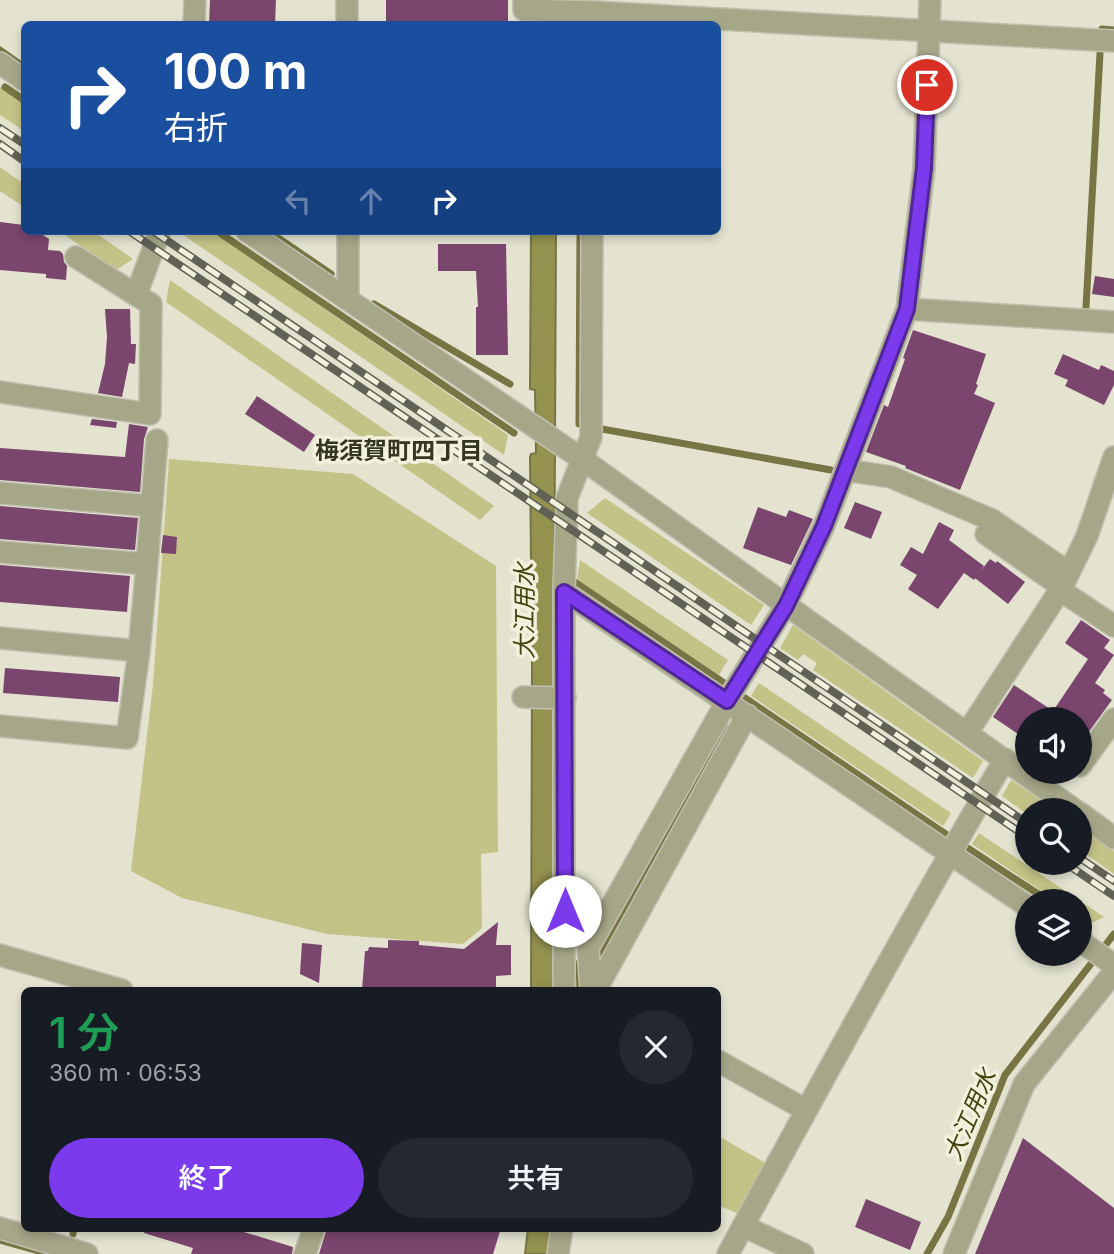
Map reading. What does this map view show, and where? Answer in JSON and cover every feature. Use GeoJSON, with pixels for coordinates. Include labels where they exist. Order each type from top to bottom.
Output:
{"type":"FeatureCollection","features":[{"type":"Feature","properties":{"kind":"street"},"geometry":{"type":"LineString","coordinates":[[194,21],[195,0]]}},
{"type":"Feature","properties":{"kind":"street"},"geometry":{"type":"LineString","coordinates":[[347,0],[347,21]]}},
{"type":"Feature","properties":{"kind":"street"},"geometry":{"type":"LineString","coordinates":[[593,987],[588,948],[727,701],[786,606],[824,526],[907,309],[924,168],[930,0]]}},
{"type":"Feature","properties":{"kind":"street"},"geometry":{"type":"LineString","coordinates":[[526,5],[561,11],[1114,41]]}},
{"type":"Feature","properties":{"kind":"street"},"geometry":{"type":"LineString","coordinates":[[0,63],[21,78]]}},
{"type":"Feature","properties":{"kind":"street"},"geometry":{"type":"LineString","coordinates":[[136,295],[158,235]]}},
{"type":"Feature","properties":{"kind":"street"},"geometry":{"type":"LineString","coordinates":[[253,235],[562,445],[1057,797],[1067,784]]}},
{"type":"Feature","properties":{"kind":"street"},"geometry":{"type":"LineString","coordinates":[[348,235],[348,300]]}},
{"type":"Feature","properties":{"kind":"street"},"geometry":{"type":"LineString","coordinates":[[565,987],[563,698],[567,498],[591,437],[592,235]]}},
{"type":"Feature","properties":{"kind":"street"},"geometry":{"type":"LineString","coordinates":[[0,392],[150,414],[151,304],[76,257]]}},
{"type":"Feature","properties":{"kind":"street"},"geometry":{"type":"LineString","coordinates":[[907,309],[1114,322]]}},
{"type":"Feature","properties":{"kind":"street"},"geometry":{"type":"LineString","coordinates":[[0,726],[127,738],[139,651],[157,440]]}},
{"type":"Feature","properties":{"kind":"street"},"geometry":{"type":"LineString","coordinates":[[967,733],[1064,583],[1087,536],[1114,457]]}},
{"type":"Feature","properties":{"kind":"street"},"geometry":{"type":"LineString","coordinates":[[843,475],[891,477],[992,520],[1114,626]]}},
{"type":"Feature","properties":{"kind":"street"},"geometry":{"type":"LineString","coordinates":[[0,493],[152,506]]}},
{"type":"Feature","properties":{"kind":"street"},"geometry":{"type":"LineString","coordinates":[[0,552],[147,564]]}},
{"type":"Feature","properties":{"kind":"street"},"geometry":{"type":"LineString","coordinates":[[564,592],[1015,898]]}},
{"type":"Feature","properties":{"kind":"street"},"geometry":{"type":"LineString","coordinates":[[0,638],[139,651]]}},
{"type":"Feature","properties":{"kind":"street"},"geometry":{"type":"LineString","coordinates":[[525,697],[563,698]]}},
{"type":"Feature","properties":{"kind":"street"},"geometry":{"type":"LineString","coordinates":[[595,987],[747,715]]}},
{"type":"Feature","properties":{"kind":"street"},"geometry":{"type":"LineString","coordinates":[[1092,749],[1114,719]]}},
{"type":"Feature","properties":{"kind":"street"},"geometry":{"type":"LineString","coordinates":[[728,1254],[950,853],[1006,759]]}},
{"type":"Feature","properties":{"kind":"street"},"geometry":{"type":"LineString","coordinates":[[1092,822],[1114,838]]}},
{"type":"Feature","properties":{"kind":"street"},"geometry":{"type":"LineString","coordinates":[[954,1254],[1024,1084],[1112,966],[1092,950]]}},
{"type":"Feature","properties":{"kind":"street"},"geometry":{"type":"LineString","coordinates":[[0,955],[111,987]]}},
{"type":"Feature","properties":{"kind":"street"},"geometry":{"type":"LineString","coordinates":[[721,1063],[806,1110]]}},
{"type":"Feature","properties":{"kind":"street"},"geometry":{"type":"LineString","coordinates":[[743,1226],[803,1254]]}},
{"type":"Feature","properties":{"kind":"street"},"geometry":{"type":"LineString","coordinates":[[0,1228],[62,1243],[87,1254]]}},
{"type":"Feature","properties":{"kind":"street"},"geometry":{"type":"LineString","coordinates":[[305,1254],[313,1232]]}},
{"type":"Feature","properties":{"kind":"street"},"geometry":{"type":"LineString","coordinates":[[558,1254],[561,1232]]}},
{"type":"Feature","properties":{"kind":"shaded area"},"geometry":{"type":"Polygon","coordinates":[[[0,87],[21,101],[21,129],[0,115],[0,87]]]}},
{"type":"Feature","properties":{"kind":"shaded area"},"geometry":{"type":"Polygon","coordinates":[[[0,167],[21,182],[21,205],[0,191],[0,167]]]}},
{"type":"Feature","properties":{"kind":"shaded area"},"geometry":{"type":"Polygon","coordinates":[[[65,235],[99,235],[133,259],[116,270],[65,235]]]}},
{"type":"Feature","properties":{"kind":"shaded area"},"geometry":{"type":"Polygon","coordinates":[[[183,235],[218,235],[508,435],[504,455],[183,235]]]}},
{"type":"Feature","properties":{"kind":"shaded area"},"geometry":{"type":"Polygon","coordinates":[[[531,235],[556,235],[554,646],[558,987],[531,987],[530,457],[536,453],[535,390],[530,389],[531,235]]]}},
{"type":"Feature","properties":{"kind":"shaded area"},"geometry":{"type":"Polygon","coordinates":[[[170,280],[494,506],[480,520],[166,302],[170,280]]]}},
{"type":"Feature","properties":{"kind":"shaded area"},"geometry":{"type":"Polygon","coordinates":[[[169,459],[353,474],[496,566],[498,852],[481,854],[482,928],[463,944],[327,934],[182,898],[131,871],[153,685],[169,459]]]}},
{"type":"Feature","properties":{"kind":"shaded area"},"geometry":{"type":"Polygon","coordinates":[[[605,498],[764,605],[751,625],[587,513],[605,498]]]}},
{"type":"Feature","properties":{"kind":"shaded area"},"geometry":{"type":"Polygon","coordinates":[[[580,560],[728,660],[719,675],[577,580],[580,560]]]}},
{"type":"Feature","properties":{"kind":"shaded area"},"geometry":{"type":"Polygon","coordinates":[[[793,625],[983,761],[973,778],[813,670],[817,663],[803,654],[798,660],[780,648],[793,625]]]}},
{"type":"Feature","properties":{"kind":"shaded area"},"geometry":{"type":"Polygon","coordinates":[[[759,683],[951,813],[943,826],[751,696],[759,683]]]}},
{"type":"Feature","properties":{"kind":"shaded area"},"geometry":{"type":"Polygon","coordinates":[[[1011,780],[1037,798],[1015,798],[1015,805],[1002,796],[1011,780]]]}},
{"type":"Feature","properties":{"kind":"shaded area"},"geometry":{"type":"Polygon","coordinates":[[[979,833],[1015,857],[1015,873],[972,844],[979,833]]]}},
{"type":"Feature","properties":{"kind":"shaded area"},"geometry":{"type":"Polygon","coordinates":[[[1092,835],[1114,851],[1114,874],[1092,858],[1092,835]]]}},
{"type":"Feature","properties":{"kind":"shaded area"},"geometry":{"type":"Polygon","coordinates":[[[1018,875],[1042,875],[1062,889],[1038,889],[1018,875]]]}},
{"type":"Feature","properties":{"kind":"shaded area"},"geometry":{"type":"Polygon","coordinates":[[[1092,909],[1104,917],[1092,923],[1092,909]]]}},
{"type":"Feature","properties":{"kind":"shaded area"},"geometry":{"type":"Polygon","coordinates":[[[721,1138],[766,1163],[739,1214],[721,1206],[721,1138]]]}},
{"type":"Feature","properties":{"kind":"shaded area"},"geometry":{"type":"Polygon","coordinates":[[[528,1232],[555,1232],[552,1254],[525,1254],[528,1232]]]}},
{"type":"Feature","properties":{"kind":"building"},"geometry":{"type":"Polygon","coordinates":[[[210,0],[276,0],[275,21],[209,21],[210,0]]]}},
{"type":"Feature","properties":{"kind":"building"},"geometry":{"type":"Polygon","coordinates":[[[386,0],[508,0],[508,21],[386,21],[386,0]]]}},
{"type":"Feature","properties":{"kind":"building"},"geometry":{"type":"Polygon","coordinates":[[[0,222],[21,225],[21,235],[43,235],[49,239],[48,250],[60,251],[67,266],[66,280],[46,278],[46,274],[0,270],[0,222]]]}},
{"type":"Feature","properties":{"kind":"building"},"geometry":{"type":"Polygon","coordinates":[[[438,244],[506,244],[508,355],[476,355],[476,271],[438,271],[438,244]]]}},
{"type":"Feature","properties":{"kind":"building"},"geometry":{"type":"Polygon","coordinates":[[[1095,276],[1114,279],[1114,297],[1092,294],[1095,276]]]}},
{"type":"Feature","properties":{"kind":"building"},"geometry":{"type":"Polygon","coordinates":[[[105,309],[130,309],[131,344],[136,344],[135,364],[129,363],[122,397],[98,393],[105,364],[105,309]]]}},
{"type":"Feature","properties":{"kind":"building"},"geometry":{"type":"Polygon","coordinates":[[[913,330],[986,354],[974,394],[995,403],[960,490],[866,452],[884,405],[888,407],[913,330]]]}},
{"type":"Feature","properties":{"kind":"building"},"geometry":{"type":"Polygon","coordinates":[[[1063,354],[1099,370],[1101,365],[1114,371],[1114,385],[1104,405],[1065,386],[1068,380],[1054,374],[1063,354]]]}},
{"type":"Feature","properties":{"kind":"building"},"geometry":{"type":"Polygon","coordinates":[[[257,396],[315,435],[304,452],[245,414],[257,396]]]}},
{"type":"Feature","properties":{"kind":"building"},"geometry":{"type":"Polygon","coordinates":[[[92,419],[117,422],[116,428],[90,425],[92,419]]]}},
{"type":"Feature","properties":{"kind":"building"},"geometry":{"type":"Polygon","coordinates":[[[129,424],[148,427],[144,439],[140,492],[0,480],[0,448],[125,457],[129,424]]]}},
{"type":"Feature","properties":{"kind":"building"},"geometry":{"type":"Polygon","coordinates":[[[855,502],[882,512],[871,539],[844,528],[855,502]]]}},
{"type":"Feature","properties":{"kind":"building"},"geometry":{"type":"Polygon","coordinates":[[[0,506],[138,518],[135,550],[0,539],[0,506]]]}},
{"type":"Feature","properties":{"kind":"building"},"geometry":{"type":"Polygon","coordinates":[[[758,507],[786,517],[789,510],[813,519],[791,565],[743,548],[758,507]]]}},
{"type":"Feature","properties":{"kind":"building"},"geometry":{"type":"Polygon","coordinates":[[[939,522],[954,530],[949,540],[984,566],[974,580],[964,573],[938,609],[908,589],[917,575],[900,565],[911,547],[923,554],[939,522]]]}},
{"type":"Feature","properties":{"kind":"building"},"geometry":{"type":"Polygon","coordinates":[[[163,535],[177,537],[176,554],[161,553],[163,535]]]}},
{"type":"Feature","properties":{"kind":"building"},"geometry":{"type":"Polygon","coordinates":[[[990,559],[996,563],[997,561],[1025,582],[1008,604],[975,578],[990,559]]]}},
{"type":"Feature","properties":{"kind":"building"},"geometry":{"type":"Polygon","coordinates":[[[0,565],[130,576],[127,612],[0,602],[0,565]]]}},
{"type":"Feature","properties":{"kind":"building"},"geometry":{"type":"Polygon","coordinates":[[[1081,620],[1110,640],[1104,648],[1114,655],[1095,683],[1105,690],[1103,693],[1112,700],[1092,728],[1092,707],[1056,707],[1088,659],[1065,643],[1081,620]]]}},
{"type":"Feature","properties":{"kind":"building"},"geometry":{"type":"Polygon","coordinates":[[[5,668],[120,677],[118,702],[3,693],[5,668]]]}},
{"type":"Feature","properties":{"kind":"building"},"geometry":{"type":"Polygon","coordinates":[[[1014,685],[1047,707],[1015,707],[1015,732],[993,717],[1014,685]]]}},
{"type":"Feature","properties":{"kind":"building"},"geometry":{"type":"Polygon","coordinates":[[[498,922],[496,945],[511,945],[511,975],[496,976],[496,987],[362,987],[365,951],[368,951],[369,947],[388,948],[388,940],[419,941],[419,945],[464,949],[498,922]]]}},
{"type":"Feature","properties":{"kind":"building"},"geometry":{"type":"Polygon","coordinates":[[[302,943],[322,945],[319,983],[300,974],[302,943]]]}},
{"type":"Feature","properties":{"kind":"building"},"geometry":{"type":"Polygon","coordinates":[[[1023,1138],[1114,1208],[1114,1254],[975,1254],[1023,1138]]]}},
{"type":"Feature","properties":{"kind":"building"},"geometry":{"type":"Polygon","coordinates":[[[866,1199],[921,1222],[910,1250],[855,1227],[866,1199]]]}},
{"type":"Feature","properties":{"kind":"building"},"geometry":{"type":"Polygon","coordinates":[[[244,1232],[293,1247],[292,1254],[191,1254],[193,1248],[144,1233],[244,1232]]]}},
{"type":"Feature","properties":{"kind":"building"},"geometry":{"type":"Polygon","coordinates":[[[326,1232],[500,1232],[493,1254],[319,1254],[326,1232]]]}},
{"type":"Feature","properties":{"kind":"waterway"},"geometry":{"type":"LineString","coordinates":[[1102,29],[1114,30]]}},
{"type":"Feature","properties":{"kind":"waterway"},"geometry":{"type":"LineString","coordinates":[[0,50],[21,65]]}},
{"type":"Feature","properties":{"kind":"waterway"},"geometry":{"type":"LineString","coordinates":[[1086,307],[1100,53]]}},
{"type":"Feature","properties":{"kind":"waterway"},"geometry":{"type":"LineString","coordinates":[[5,87],[21,98]]}},
{"type":"Feature","properties":{"kind":"waterway"},"geometry":{"type":"LineString","coordinates":[[223,235],[514,433]]}},
{"type":"Feature","properties":{"kind":"waterway"},"geometry":{"type":"LineString","coordinates":[[274,235],[331,274]]}},
{"type":"Feature","properties":{"kind":"waterway"},"geometry":{"type":"LineString","coordinates":[[579,424],[580,235]]}},
{"type":"Feature","properties":{"kind":"waterway"},"geometry":{"type":"LineString","coordinates":[[374,304],[510,384]]}},
{"type":"Feature","properties":{"kind":"waterway"},"geometry":{"type":"LineString","coordinates":[[602,429],[831,470]]}},
{"type":"Feature","properties":{"kind":"waterway"},"geometry":{"type":"LineString","coordinates":[[576,583],[724,683]]}},
{"type":"Feature","properties":{"kind":"waterway"},"geometry":{"type":"LineString","coordinates":[[745,698],[947,835]]}},
{"type":"Feature","properties":{"kind":"waterway"},"geometry":{"type":"LineString","coordinates":[[600,955],[728,728]]}},
{"type":"Feature","properties":{"kind":"waterway"},"geometry":{"type":"LineString","coordinates":[[966,847],[1031,889]]}},
{"type":"Feature","properties":{"kind":"waterway","name":"大江用水"},"geometry":{"type":"LineString","coordinates":[[927,1254],[948,1217],[1005,1075],[1114,934]]}},
{"type":"Feature","properties":{"kind":"waterway"},"geometry":{"type":"LineString","coordinates":[[579,963],[580,987]]}},
{"type":"Feature","properties":{"kind":"waterway"},"geometry":{"type":"LineString","coordinates":[[0,1240],[42,1252]]}},
{"type":"Feature","properties":{"kind":"railway"},"geometry":{"type":"LineString","coordinates":[[0,128],[21,142]]}},
{"type":"Feature","properties":{"kind":"railway"},"geometry":{"type":"LineString","coordinates":[[0,144],[21,159]]}},
{"type":"Feature","properties":{"kind":"railway"},"geometry":{"type":"LineString","coordinates":[[135,235],[1015,829]]}},
{"type":"Feature","properties":{"kind":"railway"},"geometry":{"type":"LineString","coordinates":[[159,235],[1015,815]]}},
{"type":"Feature","properties":{"kind":"railway"},"geometry":{"type":"LineString","coordinates":[[1092,866],[1114,881]]}},
{"type":"Feature","properties":{"kind":"railway"},"geometry":{"type":"LineString","coordinates":[[1083,875],[1114,896]]}},
{"type":"Feature","properties":{"kind":"district","name":"梅須賀町四丁目"},"geometry":{"type":"Point","coordinates":[399,450]}},
{"type":"Feature","properties":{"kind":"route"},"geometry":{"type":"LineString","coordinates":[[565,911],[564,592],[727,701],[786,606],[824,526],[907,309],[924,168],[927,85]]}}]}
